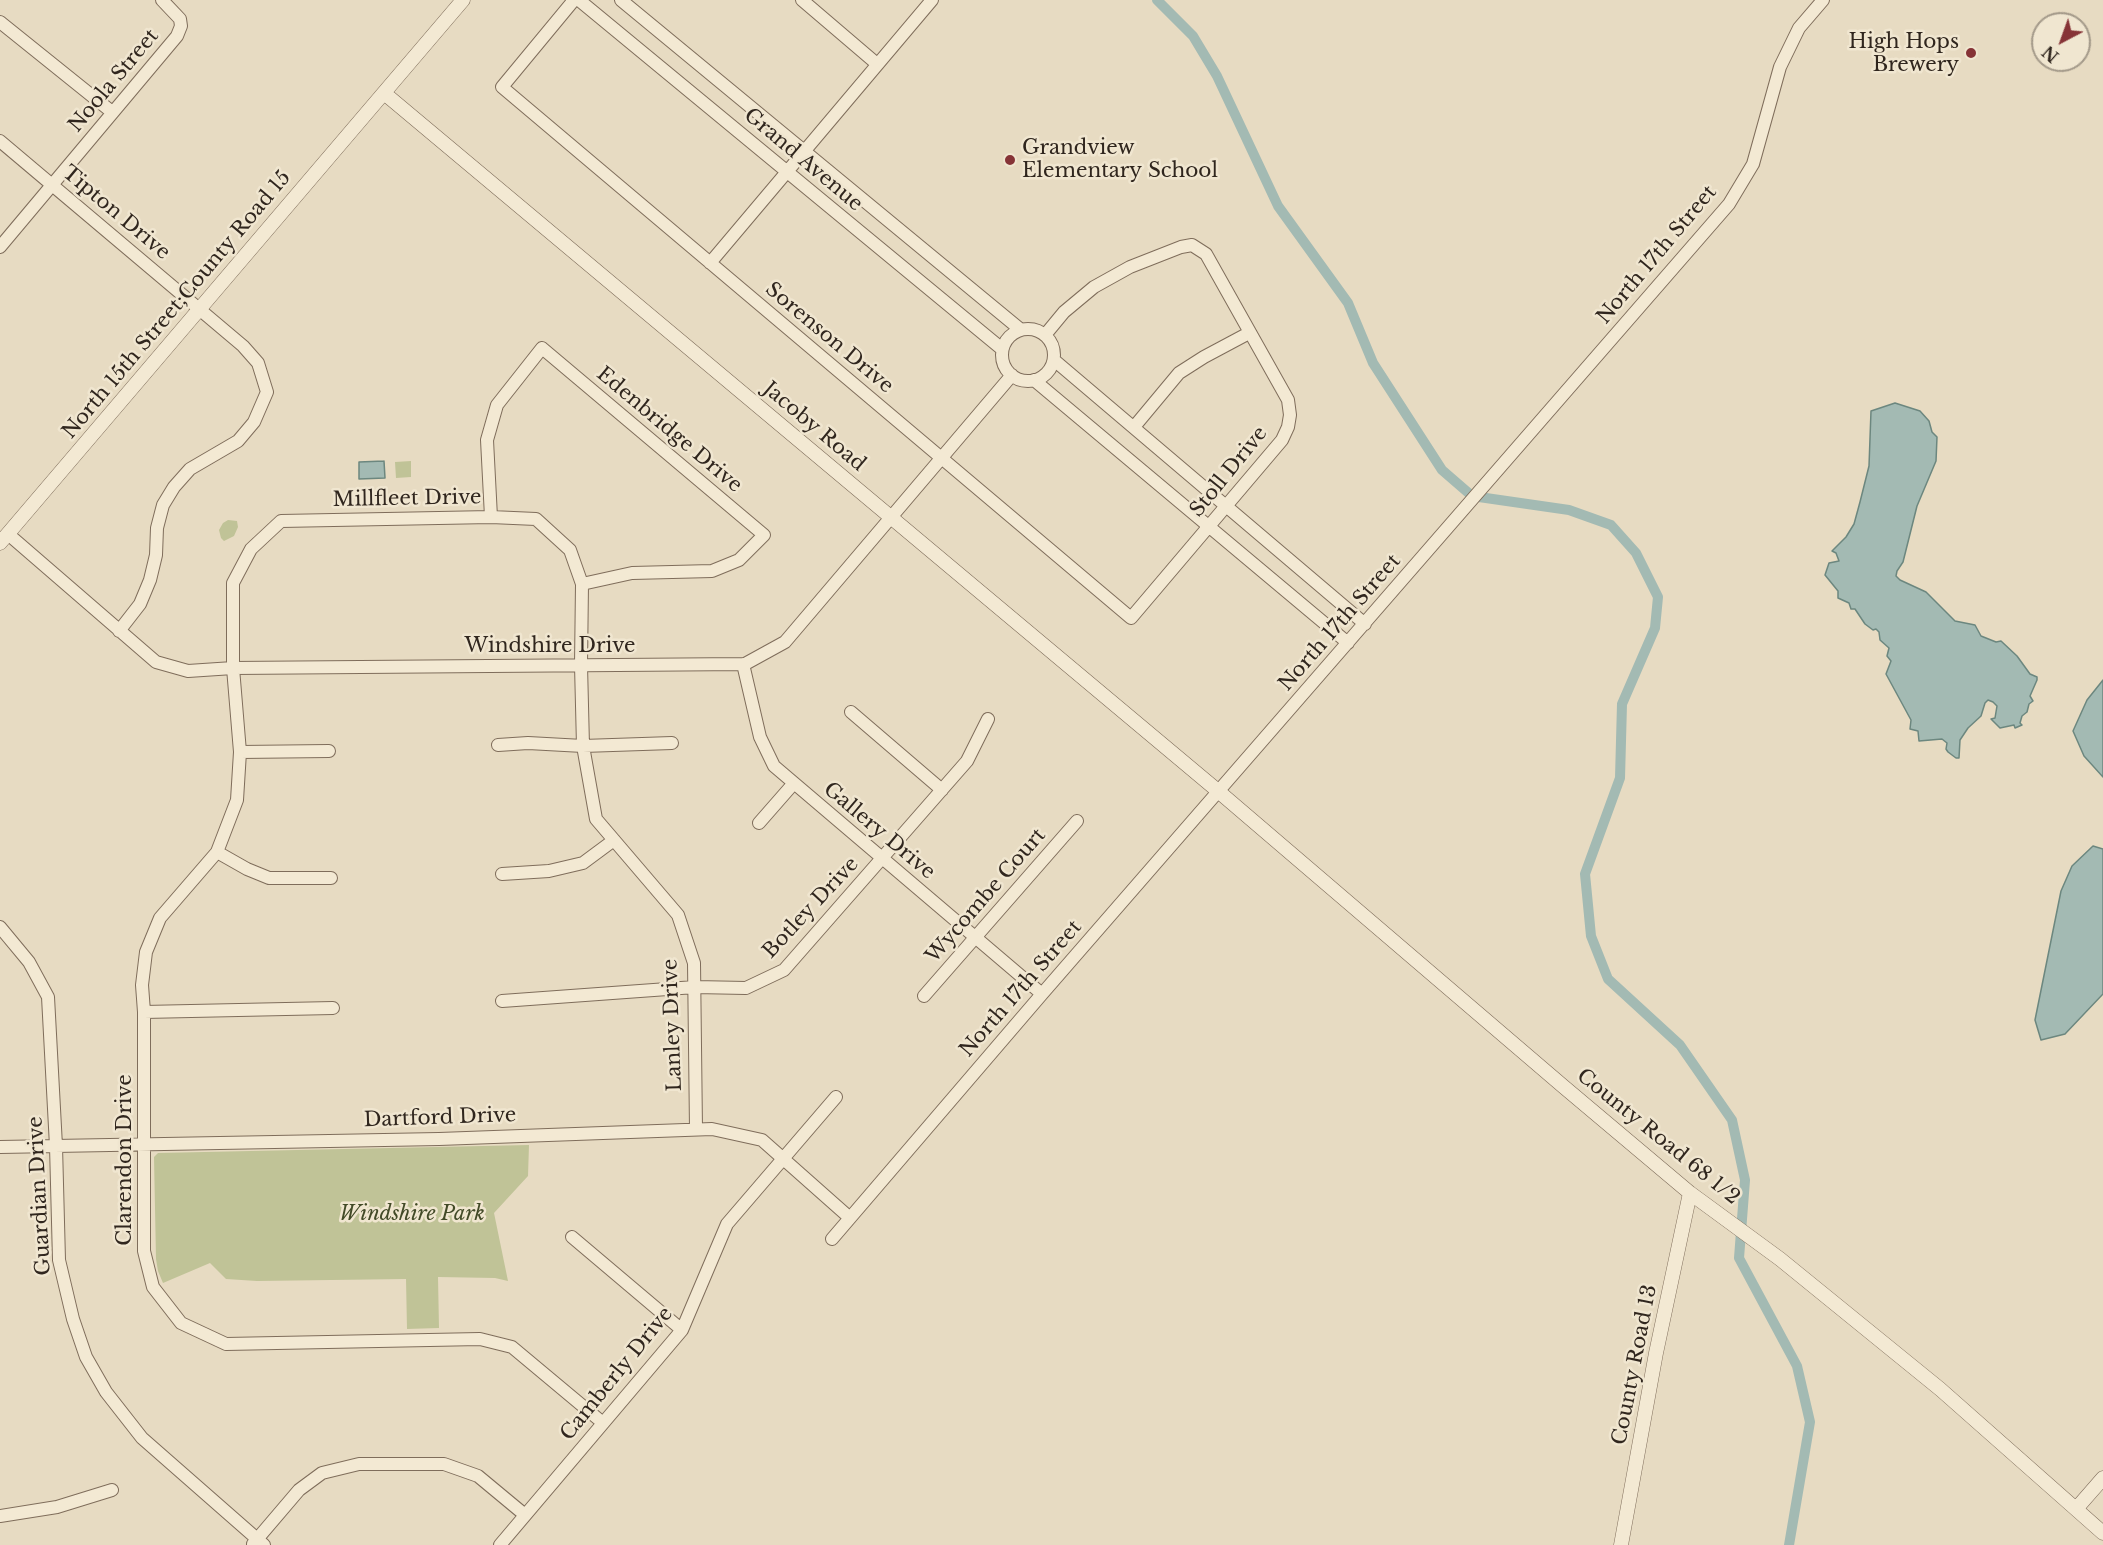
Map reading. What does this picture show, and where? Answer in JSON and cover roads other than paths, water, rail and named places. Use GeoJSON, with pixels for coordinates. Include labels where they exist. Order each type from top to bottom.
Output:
{"type":"FeatureCollection","features":[{"type":"Feature","properties":{"kind":"street","name":"Noola Street"},"geometry":{"type":"LineString","coordinates":[[0,247],[177,36],[181,26],[180,19],[162,0]]}},
{"type":"Feature","properties":{"kind":"street","name":"North 15th Street;County Road 15"},"geometry":{"type":"LineString","coordinates":[[4,538],[464,0]]}},
{"type":"Feature","properties":{"kind":"street","name":"Sorenson Drive"},"geometry":{"type":"LineString","coordinates":[[574,0],[502,87],[1131,618]]}},
{"type":"Feature","properties":{"kind":"street","name":"Grand Avenue"},"geometry":{"type":"LineString","coordinates":[[579,0],[1002,349]]}},
{"type":"Feature","properties":{"kind":"street","name":"Grand Avenue"},"geometry":{"type":"LineString","coordinates":[[621,0],[1021,330]]}},
{"type":"Feature","properties":{"kind":"street"},"geometry":{"type":"LineString","coordinates":[[802,0],[877,64]]}},
{"type":"Feature","properties":{"kind":"street"},"geometry":{"type":"LineString","coordinates":[[710,263],[932,0]]}},
{"type":"Feature","properties":{"kind":"street","name":"North 17th Street"},"geometry":{"type":"LineString","coordinates":[[832,1239],[1729,204],[1753,164],[1780,67],[1799,28],[1823,0]]}},
{"type":"Feature","properties":{"kind":"street"},"geometry":{"type":"LineString","coordinates":[[0,22],[112,112]]}},
{"type":"Feature","properties":{"kind":"street","name":"Jacoby Road"},"geometry":{"type":"LineString","coordinates":[[384,93],[1218,791]]}},
{"type":"Feature","properties":{"kind":"street","name":"Tipton Drive"},"geometry":{"type":"LineString","coordinates":[[0,141],[243,346],[258,363],[267,392],[254,422],[238,441],[190,469],[174,487],[163,505],[157,528],[156,555],[150,580],[140,604],[119,631]]}},
{"type":"Feature","properties":{"kind":"street","name":"Stoll Drive"},"geometry":{"type":"LineString","coordinates":[[1045,335],[1064,312],[1094,287],[1130,267],[1192,245],[1206,254],[1288,400],[1290,415],[1282,440],[1131,618]]}},
{"type":"Feature","properties":{"kind":"street"},"geometry":{"type":"LineString","coordinates":[[1034,329],[1045,335],[1052,345],[1054,360],[1049,370],[1034,380],[1026,381],[1012,375],[1004,366],[1002,349],[1010,335],[1021,330],[1034,329]]}},
{"type":"Feature","properties":{"kind":"street"},"geometry":{"type":"LineString","coordinates":[[1134,427],[1179,373],[1249,333]]}},
{"type":"Feature","properties":{"kind":"street","name":"Edenbridge Drive"},"geometry":{"type":"LineString","coordinates":[[490,517],[487,440],[497,405],[542,348],[764,535],[739,560],[712,572],[632,573],[582,584]]}},
{"type":"Feature","properties":{"kind":"street"},"geometry":{"type":"LineString","coordinates":[[1054,360],[1365,624]]}},
{"type":"Feature","properties":{"kind":"street","name":"Windshire Drive"},"geometry":{"type":"LineString","coordinates":[[4,538],[156,662],[188,671],[233,668],[743,664],[785,642],[1012,375]]}},
{"type":"Feature","properties":{"kind":"street"},"geometry":{"type":"LineString","coordinates":[[1034,380],[1348,643]]}},
{"type":"Feature","properties":{"kind":"street","name":"Millfleet Drive"},"geometry":{"type":"LineString","coordinates":[[233,668],[233,583],[251,549],[281,522],[490,517],[536,519],[570,550],[582,584],[581,665]]}},
{"type":"Feature","properties":{"kind":"street","name":"Gallery Drive"},"geometry":{"type":"LineString","coordinates":[[743,664],[760,737],[774,766],[1042,994]]}},
{"type":"Feature","properties":{"kind":"street","name":"Lanley Drive"},"geometry":{"type":"LineString","coordinates":[[581,665],[583,746],[596,819],[678,915],[694,963],[696,1130]]}},
{"type":"Feature","properties":{"kind":"street","name":"Clarendon Drive"},"geometry":{"type":"LineString","coordinates":[[233,668],[240,752],[237,800],[217,852],[160,918],[146,952],[142,985],[145,1143],[144,1251],[153,1287],[181,1323],[226,1344],[480,1339],[512,1347],[603,1423]]}},
{"type":"Feature","properties":{"kind":"street"},"geometry":{"type":"LineString","coordinates":[[851,712],[942,790]]}},
{"type":"Feature","properties":{"kind":"street","name":"Botley Drive"},"geometry":{"type":"LineString","coordinates":[[502,1001],[694,987],[746,988],[784,970],[967,761],[988,719]]}},
{"type":"Feature","properties":{"kind":"street"},"geometry":{"type":"LineString","coordinates":[[498,745],[528,743],[583,746],[672,743]]}},
{"type":"Feature","properties":{"kind":"street"},"geometry":{"type":"LineString","coordinates":[[240,752],[329,751]]}},
{"type":"Feature","properties":{"kind":"street"},"geometry":{"type":"LineString","coordinates":[[759,823],[794,783]]}},
{"type":"Feature","properties":{"kind":"street","name":"County Road 68 1/2"},"geometry":{"type":"LineString","coordinates":[[1218,791],[1690,1192],[1755,1239],[1940,1389],[2103,1533]]}},
{"type":"Feature","properties":{"kind":"street","name":"Wycombe Court"},"geometry":{"type":"LineString","coordinates":[[924,996],[1077,821]]}},
{"type":"Feature","properties":{"kind":"street"},"geometry":{"type":"LineString","coordinates":[[502,874],[549,871],[583,863],[614,840]]}},
{"type":"Feature","properties":{"kind":"street"},"geometry":{"type":"LineString","coordinates":[[217,852],[269,878],[331,879]]}},
{"type":"Feature","properties":{"kind":"street","name":"Guardian Drive"},"geometry":{"type":"LineString","coordinates":[[0,927],[29,962],[48,997],[59,1260],[73,1319],[86,1357],[106,1392],[142,1438],[258,1543]]}},
{"type":"Feature","properties":{"kind":"street"},"geometry":{"type":"LineString","coordinates":[[144,1012],[333,1008]]}},
{"type":"Feature","properties":{"kind":"street","name":"Camberly Drive"},"geometry":{"type":"LineString","coordinates":[[500,1545],[682,1330],[727,1224],[836,1097]]}},
{"type":"Feature","properties":{"kind":"street","name":"Dartford Drive"},"geometry":{"type":"LineString","coordinates":[[0,1147],[439,1139],[712,1129],[762,1140],[850,1218]]}},
{"type":"Feature","properties":{"kind":"street","name":"County Road 13"},"geometry":{"type":"LineString","coordinates":[[1621,1545],[1656,1353],[1690,1192]]}},
{"type":"Feature","properties":{"kind":"street"},"geometry":{"type":"LineString","coordinates":[[572,1237],[682,1330]]}},
{"type":"Feature","properties":{"kind":"street"},"geometry":{"type":"LineString","coordinates":[[258,1543],[299,1490],[322,1473],[359,1464],[444,1464],[478,1476],[525,1515]]}},
{"type":"Feature","properties":{"kind":"street"},"geometry":{"type":"LineString","coordinates":[[2076,1509],[2103,1478]]}},
{"type":"Feature","properties":{"kind":"street"},"geometry":{"type":"LineString","coordinates":[[0,1516],[57,1507],[112,1490]]}},
{"type":"Feature","properties":{"kind":"water"},"geometry":{"type":"Polygon","coordinates":[[[1895,403],[1920,411],[1929,421],[1932,432],[1937,437],[1936,461],[1917,506],[1903,562],[1896,576],[1926,592],[1955,621],[1975,625],[1981,636],[1996,642],[2001,641],[2017,656],[2030,674],[2037,677],[2030,696],[2033,701],[2022,716],[2020,723],[2022,725],[2015,728],[2014,725],[2000,728],[1991,719],[1995,718],[1997,706],[1988,700],[1981,716],[1968,728],[1960,740],[1959,758],[1948,752],[1947,743],[1942,739],[1919,741],[1918,731],[1910,729],[1911,720],[1886,674],[1891,661],[1887,656],[1889,648],[1880,640],[1876,629],[1873,630],[1865,624],[1855,609],[1851,609],[1849,603],[1838,598],[1838,591],[1825,575],[1829,563],[1839,561],[1836,553],[1832,551],[1846,537],[1854,524],[1869,466],[1871,411],[1895,403]]]}},
{"type":"Feature","properties":{"kind":"water"},"geometry":{"type":"Polygon","coordinates":[[[384,461],[385,478],[359,479],[359,462],[384,461]]]}},
{"type":"Feature","properties":{"kind":"water"},"geometry":{"type":"Polygon","coordinates":[[[2103,680],[2103,777],[2084,756],[2073,731],[2087,700],[2103,680]]]}},
{"type":"Feature","properties":{"kind":"water"},"geometry":{"type":"Polygon","coordinates":[[[2093,846],[2103,849],[2103,994],[2065,1034],[2041,1040],[2035,1020],[2061,891],[2072,866],[2093,846]]]}},
{"type":"Feature","properties":{"kind":"waterway"},"geometry":{"type":"LineString","coordinates":[[1157,0],[1193,36],[1217,76],[1278,206],[1348,303],[1373,363],[1442,470],[1472,496],[1569,510],[1611,525],[1636,553],[1658,597],[1655,628],[1622,704],[1620,778],[1585,874],[1591,936],[1608,979],[1680,1045],[1732,1120],[1745,1180],[1739,1258],[1797,1366],[1810,1422],[1789,1545]]}},
{"type":"Feature","properties":{"kind":"place","name":"High Hops Brewery"},"geometry":{"type":"Point","coordinates":[1971,53]}},
{"type":"Feature","properties":{"kind":"place","name":"Grandview Elementary School"},"geometry":{"type":"Point","coordinates":[1010,160]}},
{"type":"Feature","properties":{"kind":"park label","name":"Windshire Park"},"geometry":{"type":"Point","coordinates":[412,1214]}}]}
